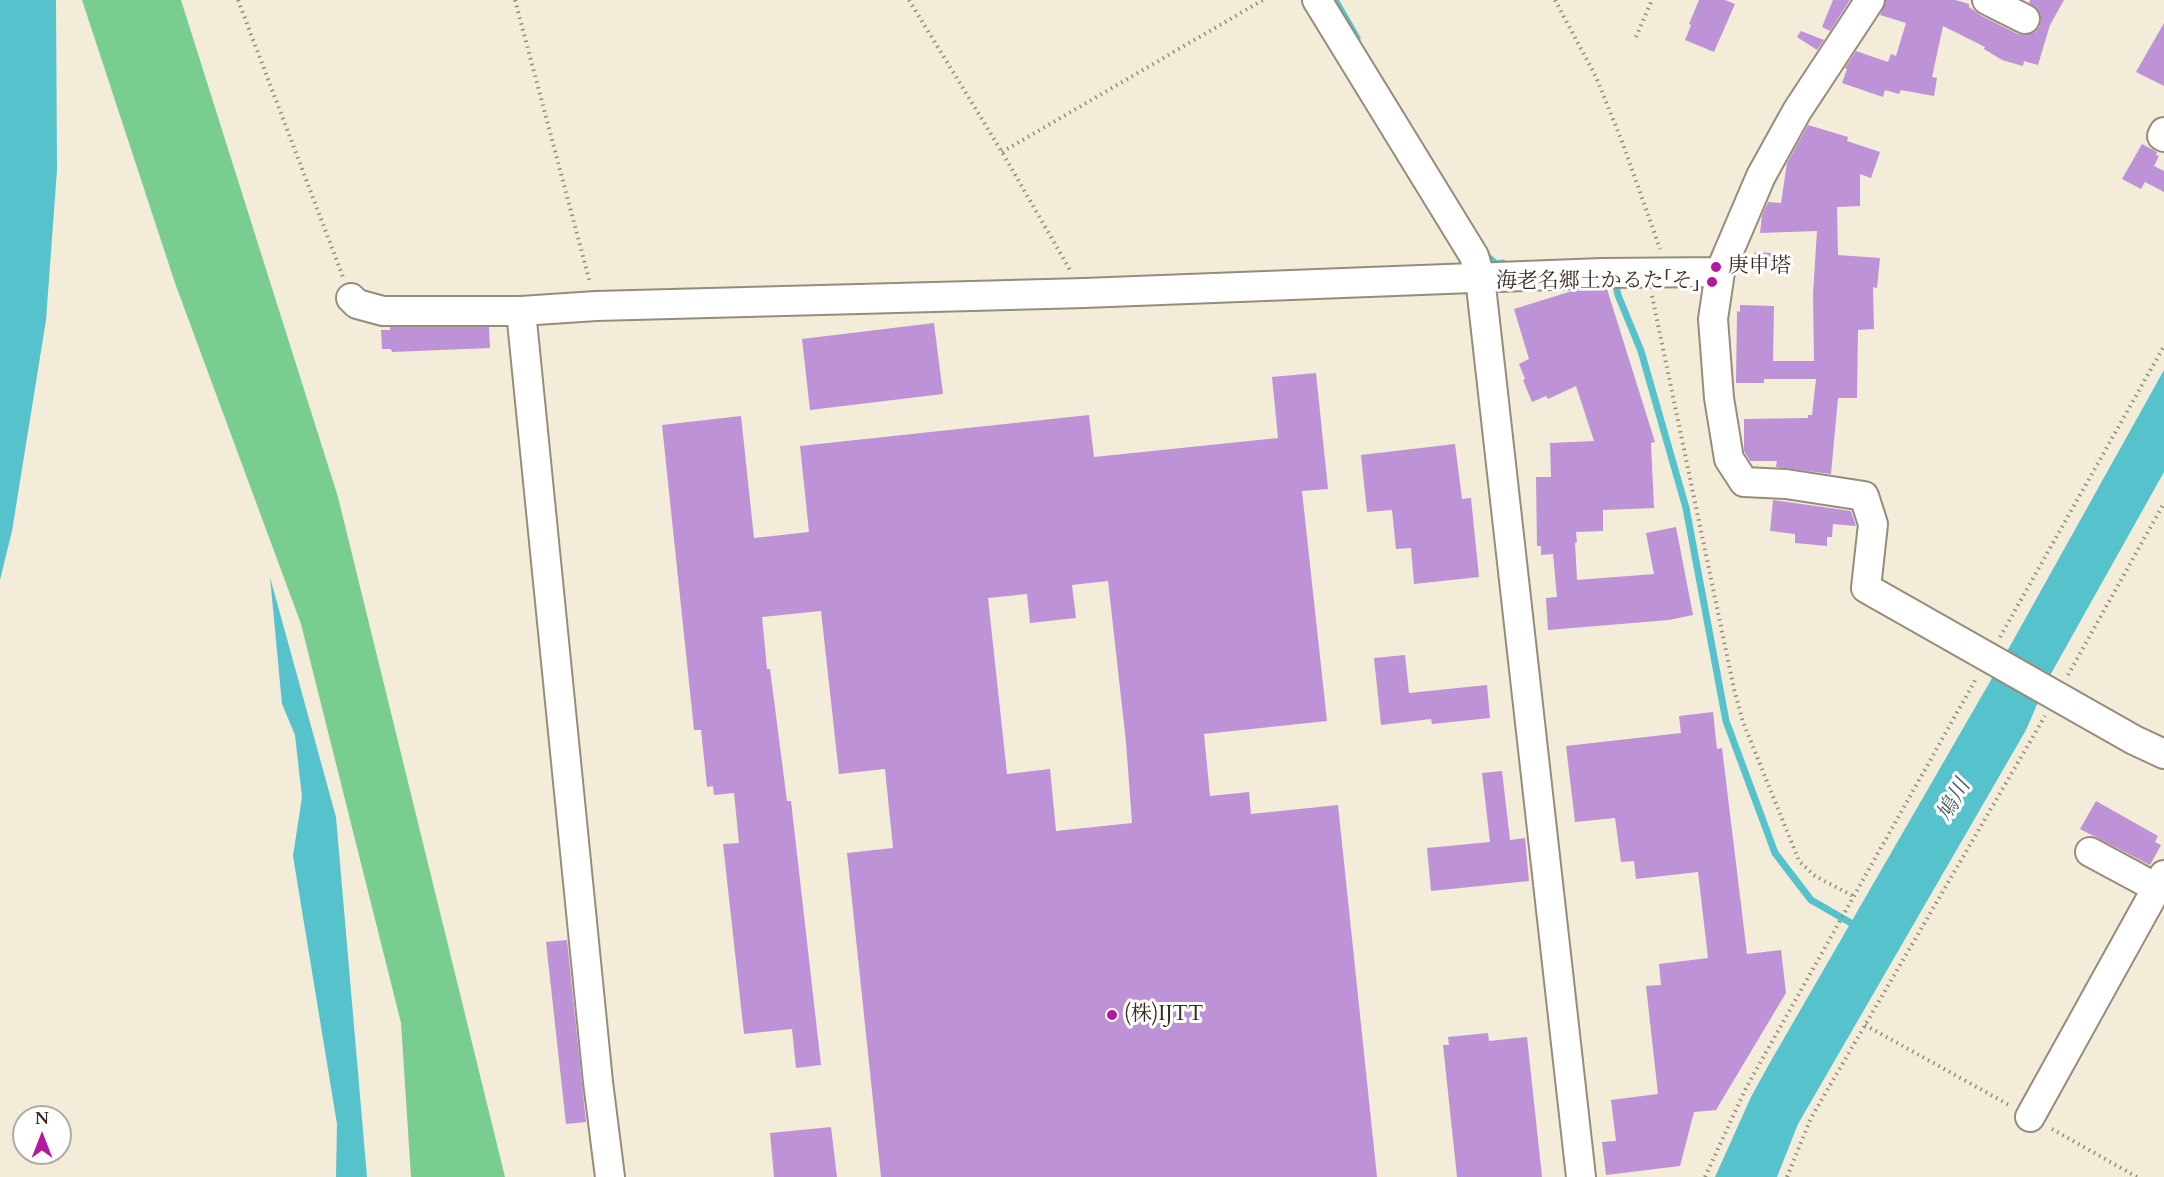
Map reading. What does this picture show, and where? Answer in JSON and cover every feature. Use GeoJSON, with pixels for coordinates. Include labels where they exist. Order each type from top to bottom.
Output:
{"type":"FeatureCollection","features":[{"type":"Feature","properties":{"kind":"street"},"geometry":{"type":"LineString","coordinates":[[1317,0],[1474,256],[1480,277],[1581,1177]]}},
{"type":"Feature","properties":{"kind":"street"},"geometry":{"type":"LineString","coordinates":[[1870,0],[1797,111],[1761,176],[1720,272],[1713,319],[1719,398],[1729,459],[1744,482],[1786,484],[1864,496],[1873,524],[1866,588],[2134,740],[2164,754]]}},
{"type":"Feature","properties":{"kind":"street"},"geometry":{"type":"LineString","coordinates":[[1987,0],[2025,19]]}},
{"type":"Feature","properties":{"kind":"street"},"geometry":{"type":"LineString","coordinates":[[2164,132],[2162,136],[2164,137]]}},
{"type":"Feature","properties":{"kind":"street"},"geometry":{"type":"LineString","coordinates":[[351,298],[357,304],[383,311],[521,311],[596,306],[1084,293],[1602,273],[1720,272]]}},
{"type":"Feature","properties":{"kind":"street"},"geometry":{"type":"LineString","coordinates":[[521,311],[597,1071],[610,1177]]}},
{"type":"Feature","properties":{"kind":"street"},"geometry":{"type":"LineString","coordinates":[[2030,1117],[2160,882],[2090,852]]}},
{"type":"Feature","properties":{"kind":"path"},"geometry":{"type":"LineString","coordinates":[[238,0],[351,298]]}},
{"type":"Feature","properties":{"kind":"path"},"geometry":{"type":"LineString","coordinates":[[515,0],[596,306]]}},
{"type":"Feature","properties":{"kind":"path"},"geometry":{"type":"LineString","coordinates":[[909,0],[1002,152],[1084,293]]}},
{"type":"Feature","properties":{"kind":"path"},"geometry":{"type":"LineString","coordinates":[[1002,152],[1263,0]]}},
{"type":"Feature","properties":{"kind":"path"},"geometry":{"type":"LineString","coordinates":[[1555,0],[1596,77],[1623,144],[1734,689],[1743,722],[1799,861],[1815,876],[1852,896]]}},
{"type":"Feature","properties":{"kind":"path"},"geometry":{"type":"LineString","coordinates":[[1636,37],[1652,0]]}},
{"type":"Feature","properties":{"kind":"path"},"geometry":{"type":"LineString","coordinates":[[1705,1177],[1746,1088],[1852,896],[1992,659],[2164,346]]}},
{"type":"Feature","properties":{"kind":"path"},"geometry":{"type":"LineString","coordinates":[[1787,1177],[1811,1118],[2164,503]]}},
{"type":"Feature","properties":{"kind":"path"},"geometry":{"type":"LineString","coordinates":[[1866,1025],[2137,1177]]}},
{"type":"Feature","properties":{"kind":"green space"},"geometry":{"type":"Polygon","coordinates":[[[82,0],[181,0],[338,497],[505,1177],[411,1177],[401,1023],[301,624],[175,283],[82,0]]]}},
{"type":"Feature","properties":{"kind":"water"},"geometry":{"type":"Polygon","coordinates":[[[0,0],[56,0],[57,170],[46,320],[12,531],[0,580],[0,0]]]}},
{"type":"Feature","properties":{"kind":"water","name":"鳩川"},"geometry":{"type":"Polygon","coordinates":[[[2164,370],[2164,472],[2048,679],[2026,730],[1798,1124],[1777,1177],[1715,1177],[1751,1097],[1768,1066],[1995,673],[2164,370]]]}},
{"type":"Feature","properties":{"kind":"water"},"geometry":{"type":"Polygon","coordinates":[[[270,577],[336,817],[367,1177],[336,1177],[337,1124],[293,856],[302,797],[295,735],[282,704],[270,577]]]}},
{"type":"Feature","properties":{"kind":"building"},"geometry":{"type":"Polygon","coordinates":[[[1699,0],[1725,0],[1735,4],[1714,52],[1685,40],[1699,0]]]}},
{"type":"Feature","properties":{"kind":"building"},"geometry":{"type":"Polygon","coordinates":[[[1833,0],[1850,0],[1830,31],[1822,27],[1833,0]]]}},
{"type":"Feature","properties":{"kind":"building"},"geometry":{"type":"Polygon","coordinates":[[[1886,0],[1955,0],[1969,4],[1969,7],[1980,15],[2018,34],[2025,35],[2035,32],[2040,26],[2041,19],[2038,9],[2029,3],[2030,0],[2064,0],[2050,25],[2038,65],[2024,61],[2023,66],[2002,60],[1984,49],[1985,47],[1943,26],[1932,77],[1937,78],[1934,96],[1901,90],[1899,94],[1885,90],[1883,97],[1842,83],[1847,69],[1845,68],[1856,51],[1888,62],[1891,54],[1896,56],[1906,23],[1880,15],[1886,0]]]}},
{"type":"Feature","properties":{"kind":"building"},"geometry":{"type":"Polygon","coordinates":[[[2164,23],[2164,86],[2136,72],[2164,23]]]}},
{"type":"Feature","properties":{"kind":"building"},"geometry":{"type":"Polygon","coordinates":[[[1801,31],[1824,40],[1817,50],[1797,37],[1801,31]]]}},
{"type":"Feature","properties":{"kind":"building"},"geometry":{"type":"Polygon","coordinates":[[[1808,125],[1848,137],[1847,141],[1880,152],[1871,178],[1860,174],[1860,206],[1837,207],[1838,255],[1880,258],[1877,288],[1873,287],[1874,329],[1858,330],[1857,398],[1838,398],[1831,474],[1776,467],[1777,461],[1750,461],[1744,451],[1744,419],[1808,418],[1808,415],[1812,415],[1816,379],[1764,379],[1764,383],[1736,383],[1737,311],[1740,312],[1740,305],[1774,306],[1773,361],[1814,361],[1813,294],[1817,231],[1760,233],[1762,215],[1768,202],[1781,203],[1787,163],[1808,125]]]}},
{"type":"Feature","properties":{"kind":"building"},"geometry":{"type":"Polygon","coordinates":[[[2142,144],[2157,152],[2156,155],[2159,156],[2154,166],[2164,171],[2164,192],[2145,182],[2141,189],[2122,179],[2142,144]]]}},
{"type":"Feature","properties":{"kind":"building"},"geometry":{"type":"Polygon","coordinates":[[[1755,252],[1772,253],[1770,270],[1753,268],[1755,252]]]}},
{"type":"Feature","properties":{"kind":"building"},"geometry":{"type":"Polygon","coordinates":[[[1607,289],[1655,442],[1651,443],[1654,508],[1603,510],[1603,531],[1576,532],[1577,580],[1654,574],[1646,533],[1676,527],[1693,615],[1669,620],[1548,630],[1546,598],[1557,597],[1553,554],[1541,555],[1541,546],[1537,546],[1536,477],[1551,477],[1550,443],[1594,441],[1576,386],[1548,399],[1546,396],[1532,402],[1519,364],[1529,359],[1514,309],[1572,291],[1607,289]]]}},
{"type":"Feature","properties":{"kind":"building"},"geometry":{"type":"Polygon","coordinates":[[[934,323],[943,394],[810,410],[802,339],[934,323]]]}},
{"type":"Feature","properties":{"kind":"building"},"geometry":{"type":"Polygon","coordinates":[[[390,327],[489,327],[490,348],[392,352],[391,349],[382,349],[381,330],[390,330],[390,327]]]}},
{"type":"Feature","properties":{"kind":"building"},"geometry":{"type":"Polygon","coordinates":[[[1316,373],[1328,489],[1302,491],[1327,721],[1204,734],[1210,796],[1249,792],[1251,814],[1338,805],[1377,1177],[881,1177],[847,853],[893,848],[885,769],[839,774],[821,611],[762,617],[767,669],[770,669],[787,801],[791,801],[821,1065],[796,1068],[792,1029],[744,1034],[723,844],[739,843],[734,793],[714,795],[713,786],[707,787],[701,730],[694,730],[662,425],[741,416],[754,538],[809,532],[800,446],[1089,415],[1094,457],[1278,438],[1272,377],[1316,373]],[[1108,581],[1072,585],[1076,618],[1030,623],[1027,594],[988,598],[1007,774],[1050,769],[1056,831],[1132,823],[1126,742],[1108,581]]]}},
{"type":"Feature","properties":{"kind":"building"},"geometry":{"type":"Polygon","coordinates":[[[1455,444],[1462,499],[1471,498],[1479,577],[1414,584],[1411,548],[1396,549],[1392,510],[1367,512],[1361,455],[1455,444]]]}},
{"type":"Feature","properties":{"kind":"building"},"geometry":{"type":"Polygon","coordinates":[[[1773,500],[1851,511],[1856,526],[1833,524],[1832,537],[1827,537],[1827,546],[1795,543],[1795,534],[1770,531],[1773,500]]]}},
{"type":"Feature","properties":{"kind":"building"},"geometry":{"type":"Polygon","coordinates":[[[1405,655],[1409,693],[1487,685],[1490,718],[1432,724],[1431,719],[1381,725],[1374,658],[1405,655]]]}},
{"type":"Feature","properties":{"kind":"building"},"geometry":{"type":"Polygon","coordinates":[[[1713,712],[1717,749],[1722,748],[1747,954],[1781,950],[1786,993],[1716,1110],[1694,1112],[1680,1166],[1606,1175],[1602,1142],[1616,1141],[1611,1100],[1658,1094],[1646,986],[1661,985],[1659,964],[1708,958],[1698,872],[1636,879],[1634,861],[1621,862],[1615,818],[1575,822],[1566,746],[1681,733],[1679,716],[1713,712]]]}},
{"type":"Feature","properties":{"kind":"building"},"geometry":{"type":"Polygon","coordinates":[[[1502,771],[1510,840],[1525,838],[1529,881],[1431,891],[1427,848],[1490,842],[1482,773],[1502,771]]]}},
{"type":"Feature","properties":{"kind":"building"},"geometry":{"type":"Polygon","coordinates":[[[2096,801],[2158,836],[2155,842],[2161,845],[2150,865],[2080,829],[2096,801]]]}},
{"type":"Feature","properties":{"kind":"building"},"geometry":{"type":"Polygon","coordinates":[[[567,940],[586,1122],[566,1124],[546,942],[567,940]]]}},
{"type":"Feature","properties":{"kind":"building"},"geometry":{"type":"Polygon","coordinates":[[[1488,1033],[1489,1041],[1527,1037],[1542,1177],[1457,1177],[1443,1045],[1449,1045],[1448,1037],[1488,1033]]]}},
{"type":"Feature","properties":{"kind":"building"},"geometry":{"type":"Polygon","coordinates":[[[831,1127],[837,1177],[774,1177],[770,1133],[831,1127]]]}},
{"type":"Feature","properties":{"kind":"waterway"},"geometry":{"type":"LineString","coordinates":[[1335,0],[1357,38]]}},
{"type":"Feature","properties":{"kind":"waterway"},"geometry":{"type":"LineString","coordinates":[[1482,252],[1496,264],[1503,263]]}},
{"type":"Feature","properties":{"kind":"waterway"},"geometry":{"type":"LineString","coordinates":[[1614,278],[1618,295],[1641,351],[1686,508],[1726,721],[1775,853],[1811,900],[1858,927]]}},
{"type":"Feature","properties":{"kind":"place","name":"庚申塔"},"geometry":{"type":"Point","coordinates":[1716,267]}},
{"type":"Feature","properties":{"kind":"place","name":"海老名郷土かるた「そ」"},"geometry":{"type":"Point","coordinates":[1712,282]}},
{"type":"Feature","properties":{"kind":"place","name":"(株)IJTT"},"geometry":{"type":"Point","coordinates":[1112,1015]}}]}
